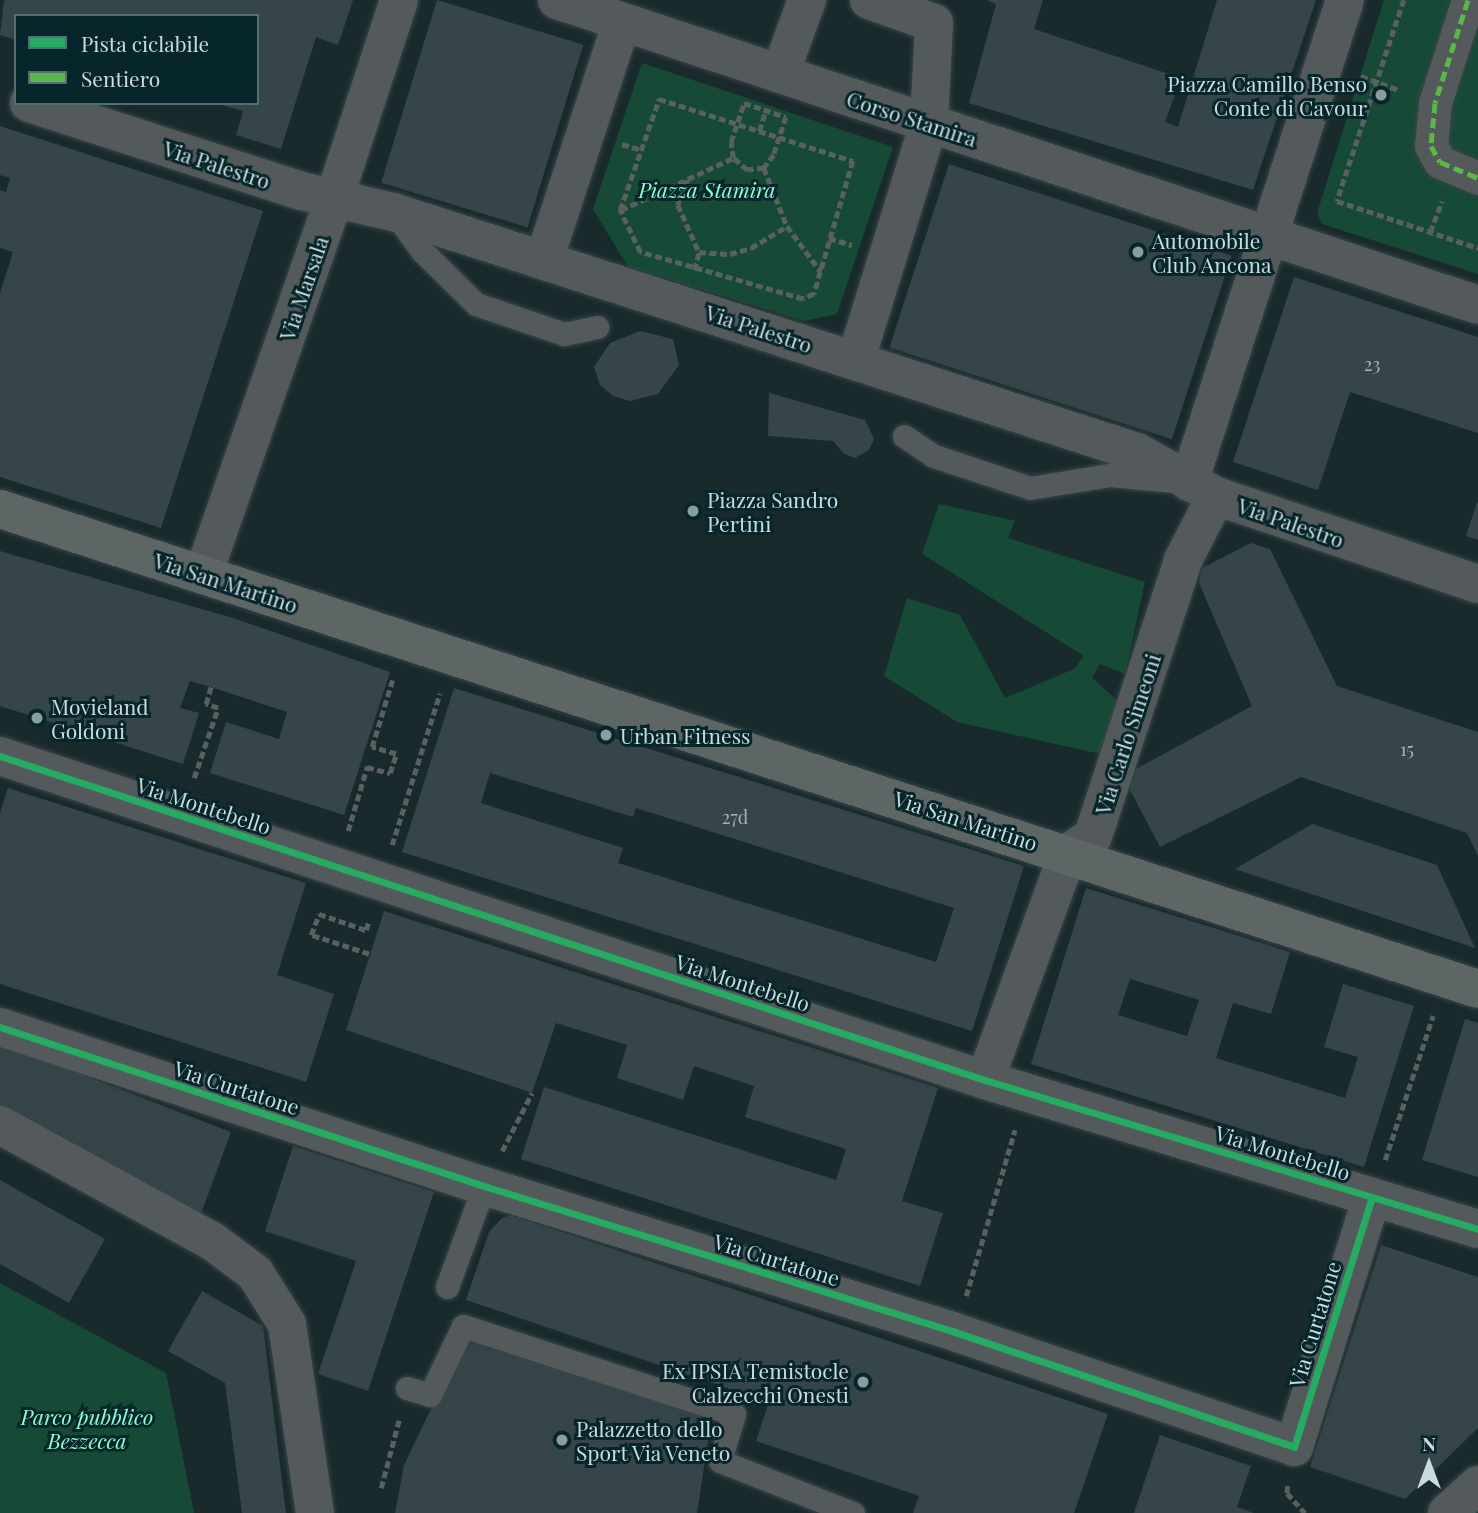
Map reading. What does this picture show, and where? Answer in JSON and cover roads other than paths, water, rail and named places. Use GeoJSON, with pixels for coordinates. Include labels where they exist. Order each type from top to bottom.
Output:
{"type":"FeatureCollection","features":[{"type":"Feature","properties":{"kind":"main road","name":"Via San Martino"},"geometry":{"type":"LineString","coordinates":[[0,509],[1068,853],[1478,989]]}},
{"type":"Feature","properties":{"kind":"street","name":"Via Marsala"},"geometry":{"type":"LineString","coordinates":[[203,575],[334,199],[399,0]]}},
{"type":"Feature","properties":{"kind":"street","name":"Corso Stamira"},"geometry":{"type":"LineString","coordinates":[[557,0],[628,11],[779,74],[1268,236]]}},
{"type":"Feature","properties":{"kind":"street"},"geometry":{"type":"LineString","coordinates":[[779,74],[807,0]]}},
{"type":"Feature","properties":{"kind":"street"},"geometry":{"type":"LineString","coordinates":[[856,359],[929,123],[934,23],[869,0]]}},
{"type":"Feature","properties":{"kind":"street"},"geometry":{"type":"LineString","coordinates":[[1345,0],[1268,236],[1478,306]]}},
{"type":"Feature","properties":{"kind":"street"},"geometry":{"type":"LineString","coordinates":[[1468,0],[1435,103],[1431,146],[1440,162],[1478,178]]}},
{"type":"Feature","properties":{"kind":"street"},"geometry":{"type":"LineString","coordinates":[[544,260],[628,11]]}},
{"type":"Feature","properties":{"kind":"street","name":"Via Palestro"},"geometry":{"type":"LineString","coordinates":[[35,105],[334,199],[393,212],[856,359],[1137,452],[1202,489],[1478,584]]}},
{"type":"Feature","properties":{"kind":"street","name":"Via Carlo Simeoni"},"geometry":{"type":"LineString","coordinates":[[1068,853],[1093,836],[1183,560],[1268,236]]}},
{"type":"Feature","properties":{"kind":"street","name":"Via Montebello"},"geometry":{"type":"LineString","coordinates":[[0,756],[985,1080],[1378,1180],[1478,1229]]}},
{"type":"Feature","properties":{"kind":"street"},"geometry":{"type":"LineString","coordinates":[[985,1080],[1068,853]]}},
{"type":"Feature","properties":{"kind":"street","name":"Via Curtatone"},"geometry":{"type":"LineString","coordinates":[[0,1027],[484,1186],[955,1332],[1294,1447],[1378,1180]]}},
{"type":"Feature","properties":{"kind":"street"},"geometry":{"type":"LineString","coordinates":[[0,1125],[212,1241],[255,1273],[287,1324],[315,1513]]}},
{"type":"Feature","properties":{"kind":"street"},"geometry":{"type":"LineString","coordinates":[[1447,1513],[1478,1485]]}},
{"type":"Feature","properties":{"kind":"lane"},"geometry":{"type":"LineString","coordinates":[[393,212],[422,251],[476,304],[564,334],[597,327]]}},
{"type":"Feature","properties":{"kind":"lane"},"geometry":{"type":"LineString","coordinates":[[904,436],[934,456],[1030,488],[1109,475],[1202,489]]}},
{"type":"Feature","properties":{"kind":"lane"},"geometry":{"type":"LineString","coordinates":[[447,1287],[484,1186]]}},
{"type":"Feature","properties":{"kind":"lane"},"geometry":{"type":"LineString","coordinates":[[407,1388],[430,1395],[463,1326],[734,1415],[720,1461],[853,1513]]}},
{"type":"Feature","properties":{"kind":"place","name":"Piazza Camillo Benso Conte di Cavour"},"geometry":{"type":"Point","coordinates":[1381,95]}},
{"type":"Feature","properties":{"kind":"place","name":"Automobile Club Ancona"},"geometry":{"type":"Point","coordinates":[1138,252]}},
{"type":"Feature","properties":{"kind":"place","name":"Piazza Sandro Pertini"},"geometry":{"type":"Point","coordinates":[693,511]}},
{"type":"Feature","properties":{"kind":"place","name":"Movieland Goldoni"},"geometry":{"type":"Point","coordinates":[37,718]}},
{"type":"Feature","properties":{"kind":"place","name":"Urban Fitness"},"geometry":{"type":"Point","coordinates":[606,735]}},
{"type":"Feature","properties":{"kind":"place","name":"Ex IPSIA Temistocle Calzecchi Onesti"},"geometry":{"type":"Point","coordinates":[863,1382]}},
{"type":"Feature","properties":{"kind":"place","name":"Palazzetto dello Sport Via Veneto"},"geometry":{"type":"Point","coordinates":[562,1440]}},
{"type":"Feature","properties":{"kind":"park label","name":"Piazza Stamira"},"geometry":{"type":"Point","coordinates":[707,189]}},
{"type":"Feature","properties":{"kind":"park label","name":"Parco pubblico Bezzecca"},"geometry":{"type":"Point","coordinates":[87,1428]}}]}
